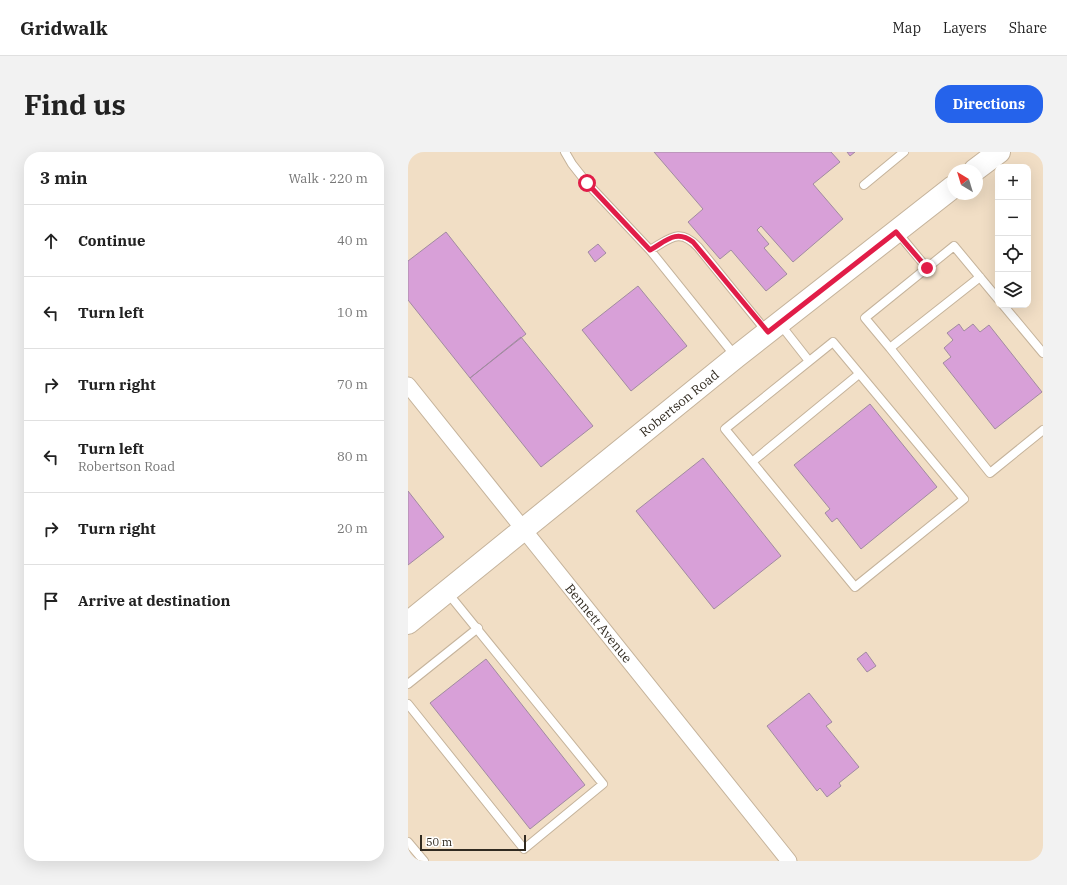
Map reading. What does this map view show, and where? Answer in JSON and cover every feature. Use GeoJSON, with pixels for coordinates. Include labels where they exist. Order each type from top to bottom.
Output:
{"type":"FeatureCollection","features":[{"type":"Feature","properties":{"kind":"street"},"geometry":{"type":"LineString","coordinates":[[983,164],[998,152]]}},
{"type":"Feature","properties":{"kind":"street","name":"Robertson Road"},"geometry":{"type":"LineString","coordinates":[[408,623],[736,357],[947,193]]}},
{"type":"Feature","properties":{"kind":"street","name":"Bennett Avenue"},"geometry":{"type":"LineString","coordinates":[[408,385],[789,861]]}},
{"type":"Feature","properties":{"kind":"lane"},"geometry":{"type":"LineString","coordinates":[[565,152],[572,164],[587,183],[650,250],[736,357]]}},
{"type":"Feature","properties":{"kind":"lane"},"geometry":{"type":"LineString","coordinates":[[864,184],[904,152]]}},
{"type":"Feature","properties":{"kind":"lane"},"geometry":{"type":"LineString","coordinates":[[896,232],[927,268]]}},
{"type":"Feature","properties":{"kind":"lane"},"geometry":{"type":"LineString","coordinates":[[650,250],[674,237],[680,236],[688,238],[773,328],[809,361]]}},
{"type":"Feature","properties":{"kind":"lane"},"geometry":{"type":"LineString","coordinates":[[995,295],[954,246],[865,318],[990,473],[1043,430]]}},
{"type":"Feature","properties":{"kind":"lane"},"geometry":{"type":"LineString","coordinates":[[890,348],[980,277]]}},
{"type":"Feature","properties":{"kind":"lane"},"geometry":{"type":"LineString","coordinates":[[1006,308],[1043,353]]}},
{"type":"Feature","properties":{"kind":"lane"},"geometry":{"type":"LineString","coordinates":[[833,342],[964,499],[855,587],[725,429],[809,361],[833,342]]}},
{"type":"Feature","properties":{"kind":"lane"},"geometry":{"type":"LineString","coordinates":[[752,462],[859,374]]}},
{"type":"Feature","properties":{"kind":"lane"},"geometry":{"type":"LineString","coordinates":[[408,704],[524,849],[603,784],[478,628],[447,592]]}},
{"type":"Feature","properties":{"kind":"lane"},"geometry":{"type":"LineString","coordinates":[[408,684],[478,628]]}},
{"type":"Feature","properties":{"kind":"lane"},"geometry":{"type":"LineString","coordinates":[[408,842],[424,861]]}},
{"type":"Feature","properties":{"kind":"building"},"geometry":{"type":"Polygon","coordinates":[[[654,152],[831,152],[840,162],[813,184],[843,219],[793,262],[761,226],[757,230],[769,244],[764,248],[787,274],[766,291],[731,250],[720,259],[688,222],[703,209],[654,152]]]}},
{"type":"Feature","properties":{"kind":"building"},"geometry":{"type":"Polygon","coordinates":[[[847,152],[855,152],[850,156],[847,152]]]}},
{"type":"Feature","properties":{"kind":"building"},"geometry":{"type":"Polygon","coordinates":[[[446,232],[526,334],[470,378],[408,300],[408,261],[446,232]]]}},
{"type":"Feature","properties":{"kind":"building"},"geometry":{"type":"Polygon","coordinates":[[[598,244],[606,253],[595,262],[588,252],[598,244]]]}},
{"type":"Feature","properties":{"kind":"building"},"geometry":{"type":"Polygon","coordinates":[[[638,286],[687,346],[631,391],[582,330],[638,286]]]}},
{"type":"Feature","properties":{"kind":"building"},"geometry":{"type":"Polygon","coordinates":[[[959,324],[964,331],[973,324],[980,332],[989,325],[1042,392],[995,429],[943,363],[951,357],[944,348],[953,340],[947,333],[959,324]]]}},
{"type":"Feature","properties":{"kind":"building"},"geometry":{"type":"Polygon","coordinates":[[[521,337],[593,426],[541,467],[470,378],[521,337]]]}},
{"type":"Feature","properties":{"kind":"building"},"geometry":{"type":"Polygon","coordinates":[[[870,404],[937,487],[861,549],[837,518],[832,522],[825,513],[830,509],[794,465],[870,404]]]}},
{"type":"Feature","properties":{"kind":"building"},"geometry":{"type":"Polygon","coordinates":[[[703,458],[781,556],[714,609],[636,511],[703,458]]]}},
{"type":"Feature","properties":{"kind":"building"},"geometry":{"type":"Polygon","coordinates":[[[408,491],[444,537],[408,565],[408,491]]]}},
{"type":"Feature","properties":{"kind":"building"},"geometry":{"type":"Polygon","coordinates":[[[866,652],[876,666],[867,672],[857,659],[866,652]]]}},
{"type":"Feature","properties":{"kind":"building"},"geometry":{"type":"Polygon","coordinates":[[[486,659],[585,785],[530,829],[430,703],[486,659]]]}},
{"type":"Feature","properties":{"kind":"building"},"geometry":{"type":"Polygon","coordinates":[[[809,693],[832,722],[826,726],[859,767],[839,783],[841,786],[827,797],[820,788],[817,791],[767,726],[809,693]]]}},
{"type":"Feature","properties":{"kind":"building"},"geometry":{"type":"Polygon","coordinates":[[[408,852],[415,861],[408,861],[408,852]]]}},
{"type":"Feature","properties":{"kind":"route"},"geometry":{"type":"LineString","coordinates":[[587,183],[650,250],[674,237],[680,236],[688,238],[693,242],[768,332],[896,232],[927,268]]}}]}
